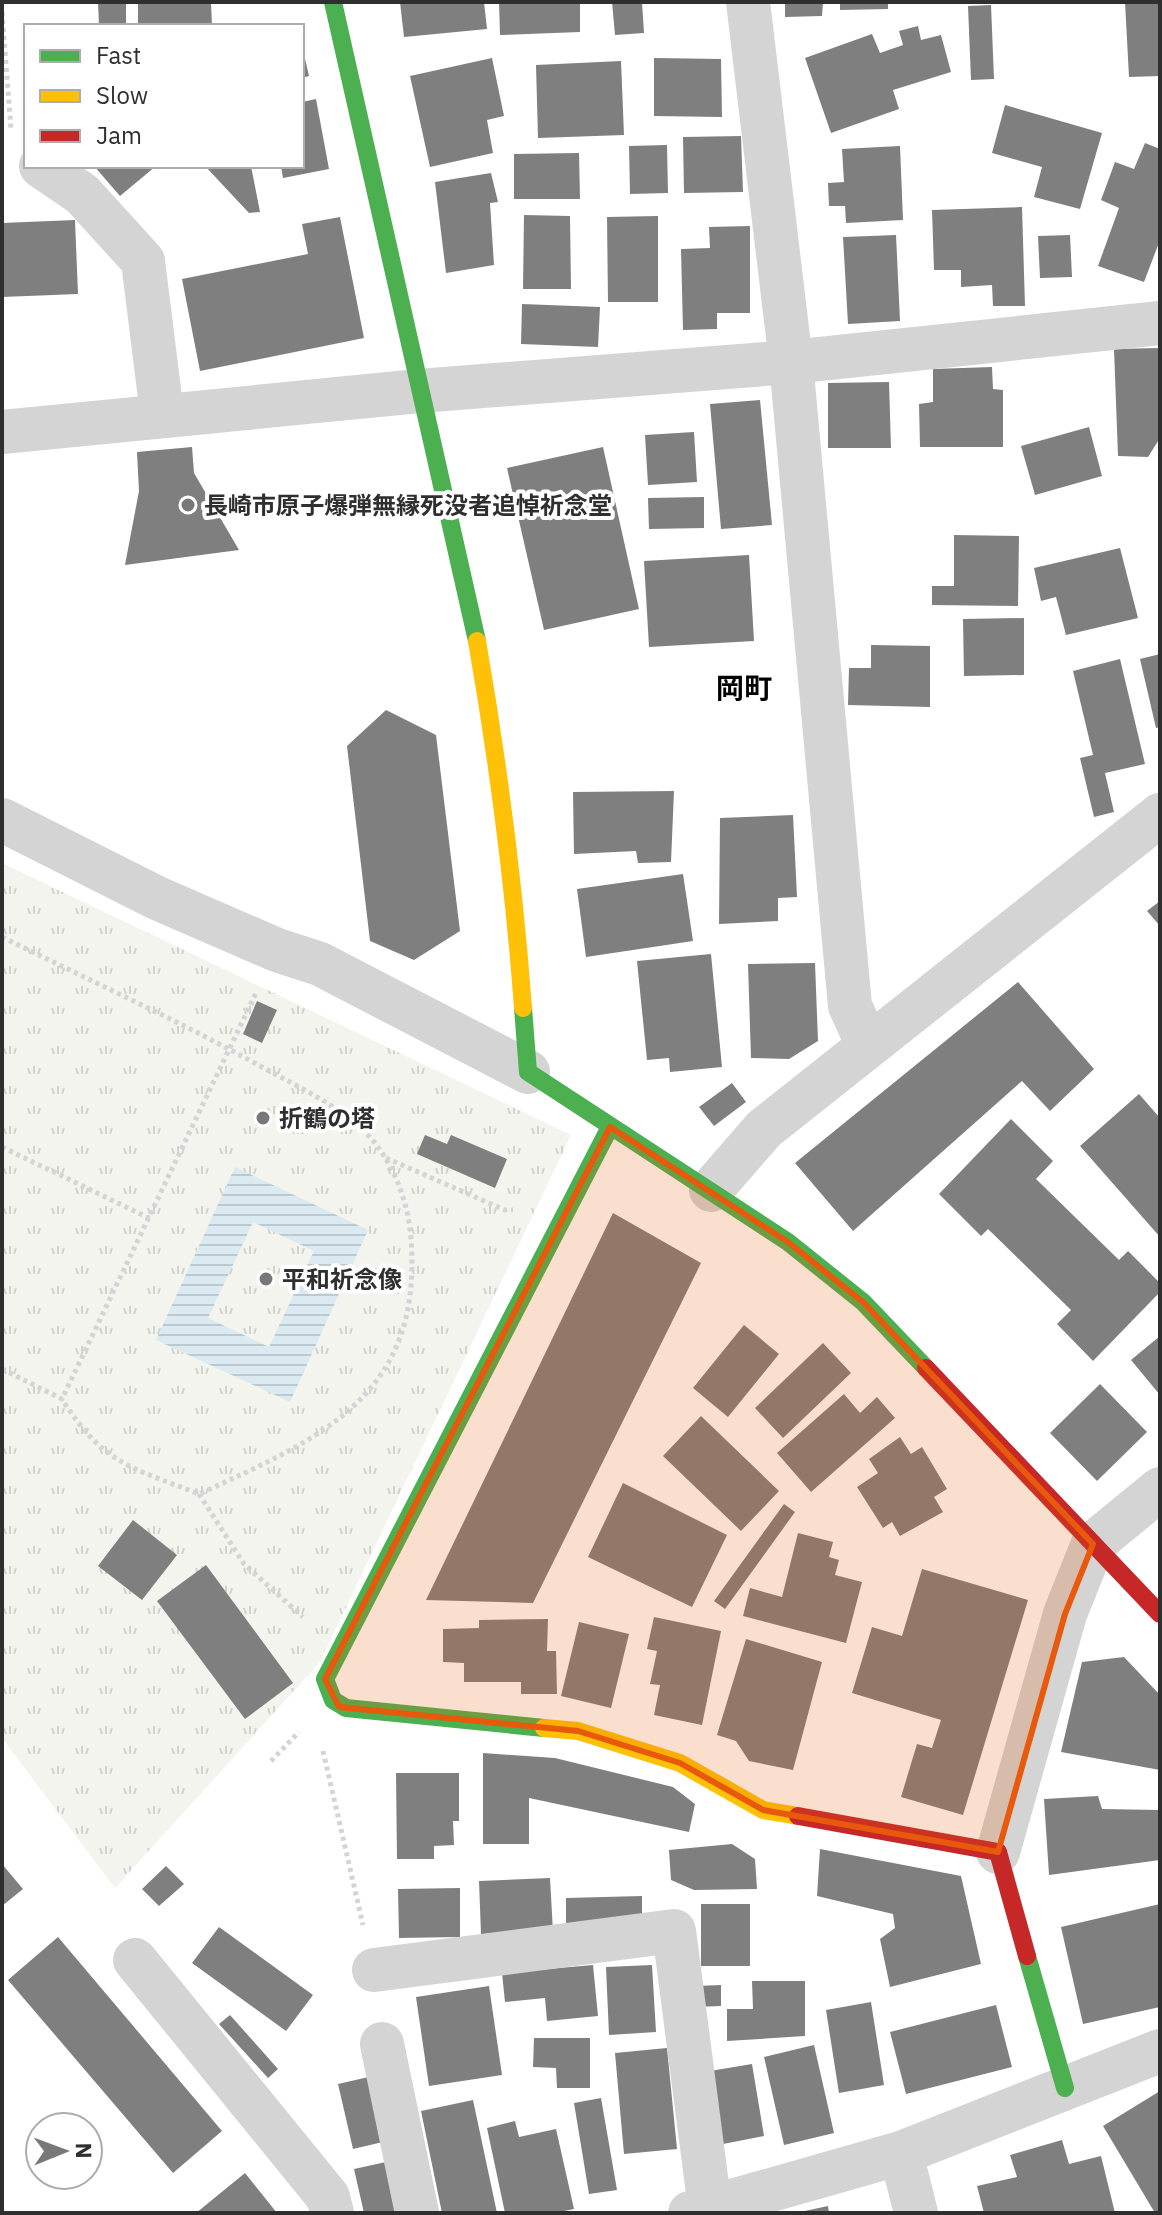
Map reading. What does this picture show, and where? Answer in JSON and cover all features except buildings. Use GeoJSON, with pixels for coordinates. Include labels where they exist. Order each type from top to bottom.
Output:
{"type":"FeatureCollection","features":[{"type":"Feature","properties":{"kind":"street"},"geometry":{"type":"LineString","coordinates":[[333,2],[419,391],[471,608],[493,733],[516,912],[528,1072]]}},
{"type":"Feature","properties":{"kind":"street"},"geometry":{"type":"LineString","coordinates":[[748,2],[791,362],[850,1006],[868,1045]]}},
{"type":"Feature","properties":{"kind":"street"},"geometry":{"type":"LineString","coordinates":[[44,168],[82,194],[143,261],[162,414]]}},
{"type":"Feature","properties":{"kind":"street"},"geometry":{"type":"LineString","coordinates":[[2,432],[419,391],[791,362],[1160,323]]}},
{"type":"Feature","properties":{"kind":"street"},"geometry":{"type":"LineString","coordinates":[[711,1190],[764,1129],[1160,815]]}},
{"type":"Feature","properties":{"kind":"street"},"geometry":{"type":"LineString","coordinates":[[2,820],[157,898],[277,950],[320,964],[528,1072],[788,1242],[863,1302],[1160,1614]]}},
{"type":"Feature","properties":{"kind":"street"},"geometry":{"type":"LineString","coordinates":[[610,1127],[339,1649],[325,1679],[329,1699],[339,1707],[578,1731],[680,1763],[763,1810],[998,1852]]}},
{"type":"Feature","properties":{"kind":"street"},"geometry":{"type":"LineString","coordinates":[[1065,2088],[998,1852],[1065,1614],[1093,1544],[1160,1489]]}},
{"type":"Feature","properties":{"kind":"street"},"geometry":{"type":"LineString","coordinates":[[374,1970],[674,1931],[700,2210],[901,2153],[1160,2051]]}},
{"type":"Feature","properties":{"kind":"street"},"geometry":{"type":"LineString","coordinates":[[135,1960],[328,2197],[332,2213]]}},
{"type":"Feature","properties":{"kind":"street"},"geometry":{"type":"LineString","coordinates":[[382,2044],[417,2213]]}},
{"type":"Feature","properties":{"kind":"street"},"geometry":{"type":"LineString","coordinates":[[901,2153],[916,2213]]}},
{"type":"Feature","properties":{"kind":"path"},"geometry":{"type":"LineString","coordinates":[[2,12],[24,139]]}},
{"type":"Feature","properties":{"kind":"path"},"geometry":{"type":"LineString","coordinates":[[2,937],[230,1050],[355,1123],[385,1158],[409,1219],[413,1290],[404,1332],[354,1407],[330,1427],[283,1454],[199,1494]]}},
{"type":"Feature","properties":{"kind":"path"},"geometry":{"type":"LineString","coordinates":[[62,1399],[151,1219],[277,950]]}},
{"type":"Feature","properties":{"kind":"path"},"geometry":{"type":"LineString","coordinates":[[2,1147],[151,1219]]}},
{"type":"Feature","properties":{"kind":"path"},"geometry":{"type":"LineString","coordinates":[[385,1158],[505,1210],[533,1209],[557,1229]]}},
{"type":"Feature","properties":{"kind":"path"},"geometry":{"type":"LineString","coordinates":[[2,1369],[62,1399],[84,1433],[116,1461],[199,1494],[244,1564],[339,1649]]}},
{"type":"Feature","properties":{"kind":"path"},"geometry":{"type":"LineString","coordinates":[[322,1745],[374,1970]]}},
{"type":"Feature","properties":{"kind":"highlighted area"},"geometry":{"type":"Polygon","coordinates":[[[610,1127],[788,1242],[863,1302],[1093,1544],[1065,1614],[998,1852],[763,1810],[680,1763],[578,1731],[339,1707],[325,1679],[610,1127]]]}},
{"type":"Feature","properties":{"kind":"green space"},"geometry":{"type":"Polygon","coordinates":[[[2,863],[571,1135],[320,1662],[115,1888],[2,1738],[2,863]]]}},
{"type":"Feature","properties":{"kind":"shaded area"},"geometry":{"type":"Polygon","coordinates":[[[235,1167],[368,1230],[290,1402],[156,1340],[235,1167]],[[253,1222],[208,1318],[269,1347],[314,1251],[253,1222]]]}},
{"type":"Feature","properties":{"kind":"traffic: fast"},"geometry":{"type":"LineString","coordinates":[[333,2],[477,641]]}},
{"type":"Feature","properties":{"kind":"traffic: fast"},"geometry":{"type":"LineString","coordinates":[[523,1008],[528,1072],[788,1242],[863,1302],[926,1368]]}},
{"type":"Feature","properties":{"kind":"traffic: fast"},"geometry":{"type":"LineString","coordinates":[[544,1728],[346,1708],[333,1700],[325,1679],[610,1127]]}},
{"type":"Feature","properties":{"kind":"traffic: fast"},"geometry":{"type":"LineString","coordinates":[[1027,1956],[1065,2088]]}},
{"type":"Feature","properties":{"kind":"traffic: slow"},"geometry":{"type":"LineString","coordinates":[[477,641],[504,823],[523,1008]]}},
{"type":"Feature","properties":{"kind":"traffic: slow"},"geometry":{"type":"LineString","coordinates":[[544,1728],[578,1731],[680,1763],[763,1810],[798,1816]]}},
{"type":"Feature","properties":{"kind":"traffic: jam"},"geometry":{"type":"LineString","coordinates":[[926,1368],[1160,1614]]}},
{"type":"Feature","properties":{"kind":"traffic: jam"},"geometry":{"type":"LineString","coordinates":[[798,1816],[998,1852],[1027,1956]]}},
{"type":"Feature","properties":{"kind":"place","name":"長崎市原子爆弾無縁死没者追悼祈念堂"},"geometry":{"type":"Point","coordinates":[188,505]}},
{"type":"Feature","properties":{"kind":"place","name":"折鶴の塔"},"geometry":{"type":"Point","coordinates":[263,1118]}},
{"type":"Feature","properties":{"kind":"place","name":"平和祈念像"},"geometry":{"type":"Point","coordinates":[266,1279]}},
{"type":"Feature","properties":{"kind":"district","name":"岡町"},"geometry":{"type":"Point","coordinates":[744,687]}}]}
